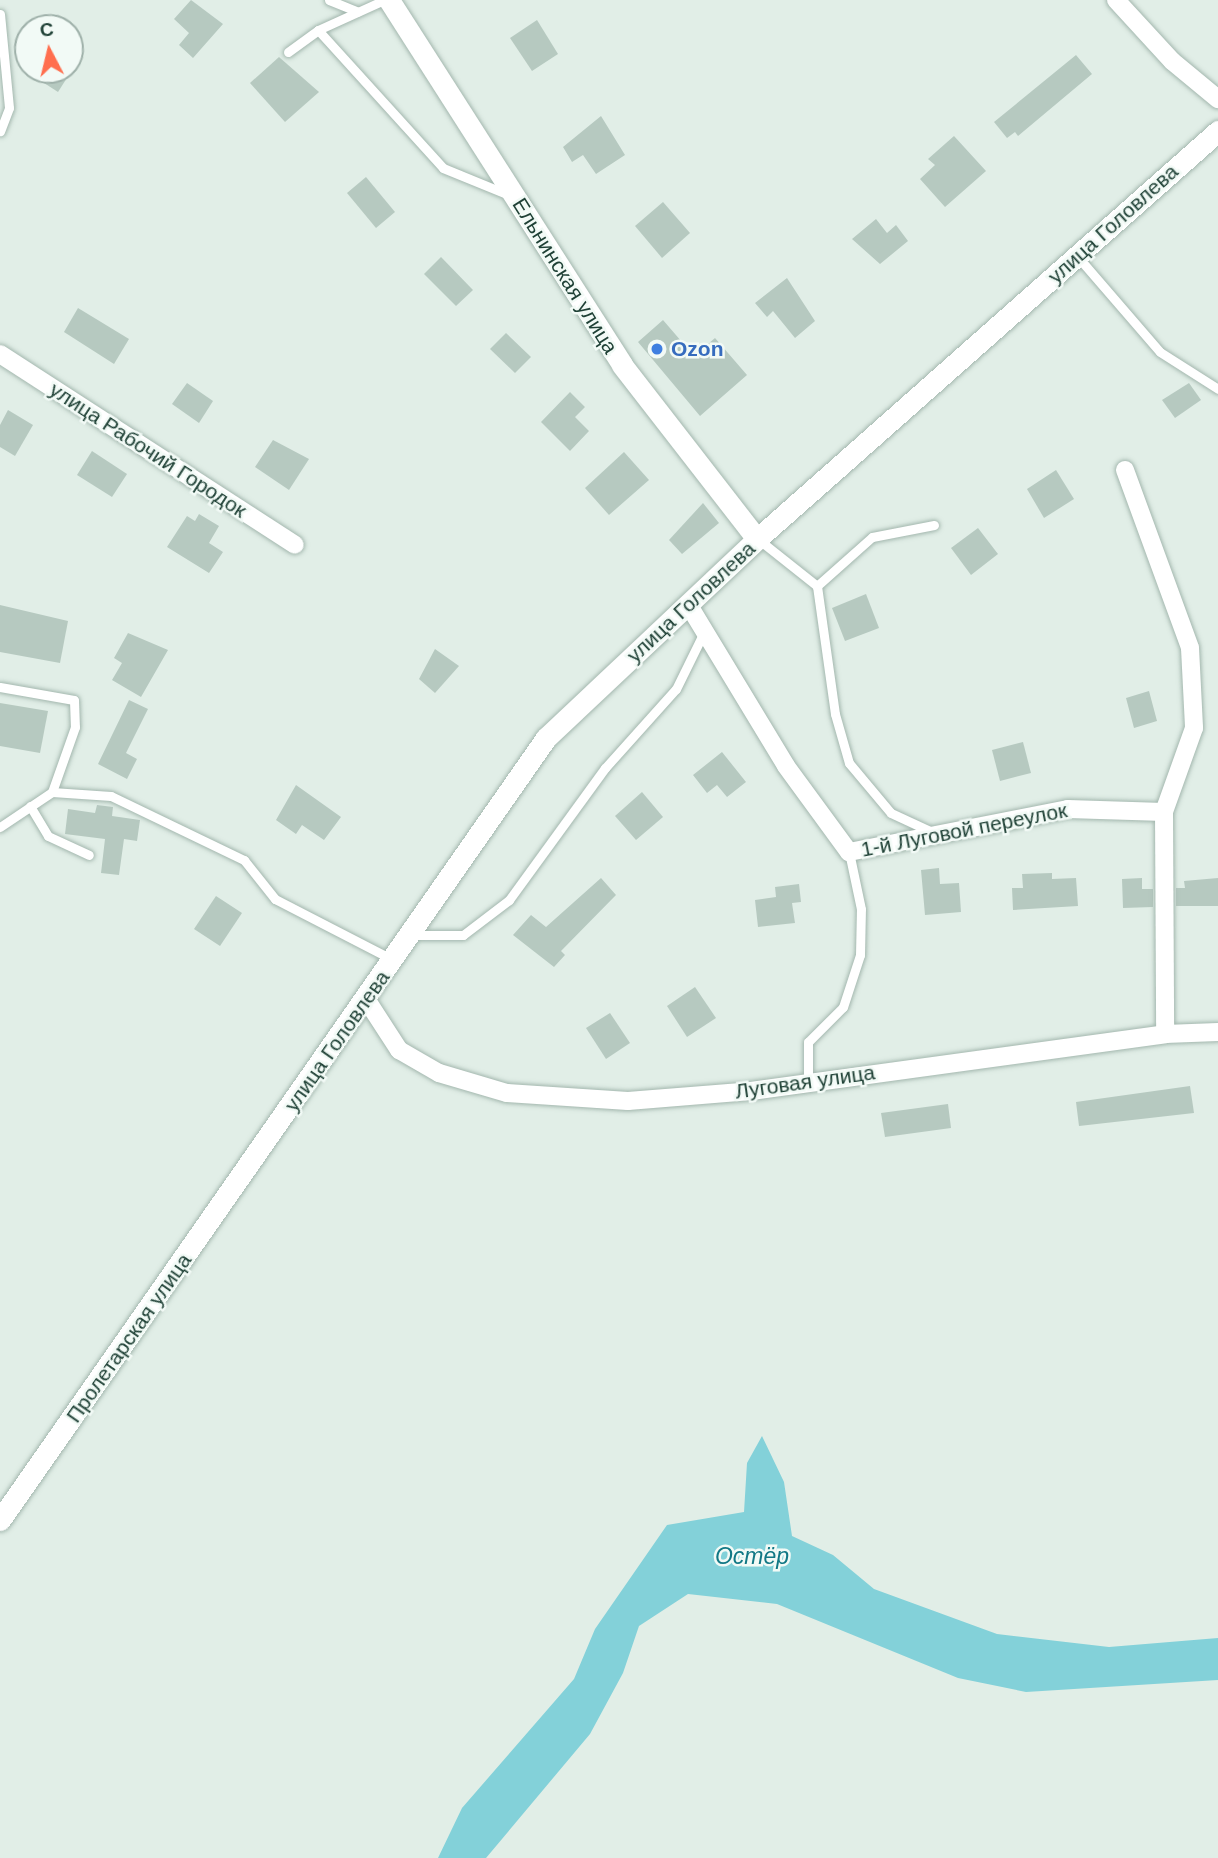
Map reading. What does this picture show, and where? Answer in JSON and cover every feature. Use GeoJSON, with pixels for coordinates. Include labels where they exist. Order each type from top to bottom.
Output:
{"type":"FeatureCollection","features":[{"type":"Feature","properties":{"kind":"main road","name":"Ельнинская улица"},"geometry":{"type":"LineString","coordinates":[[390,0],[622,365],[757,539]]}},
{"type":"Feature","properties":{"kind":"main road","name":"улица Головлева"},"geometry":{"type":"LineString","coordinates":[[257,1157],[546,738],[757,539],[1218,131]]}},
{"type":"Feature","properties":{"kind":"main road","name":"Пролетарская улица"},"geometry":{"type":"LineString","coordinates":[[3,1510],[257,1157]]}},
{"type":"Feature","properties":{"kind":"street"},"geometry":{"type":"LineString","coordinates":[[1116,0],[1172,61],[1218,99]]}},
{"type":"Feature","properties":{"kind":"street","name":"улица Рабочий Городок"},"geometry":{"type":"LineString","coordinates":[[0,354],[295,545]]}},
{"type":"Feature","properties":{"kind":"street"},"geometry":{"type":"LineString","coordinates":[[1125,470],[1190,648],[1194,728],[1164,812],[1165,1034]]}},
{"type":"Feature","properties":{"kind":"street","name":"1-й Луговой переулок"},"geometry":{"type":"LineString","coordinates":[[688,604],[786,766],[849,852],[1068,809],[1164,812]]}},
{"type":"Feature","properties":{"kind":"street","name":"Луговая улица"},"geometry":{"type":"LineString","coordinates":[[366,999],[400,1050],[439,1073],[507,1093],[628,1101],[808,1083],[1165,1034],[1218,1032]]}},
{"type":"Feature","properties":{"kind":"lane"},"geometry":{"type":"LineString","coordinates":[[329,0],[358,12]]}},
{"type":"Feature","properties":{"kind":"lane"},"geometry":{"type":"LineString","coordinates":[[288,52],[318,30],[384,0]]}},
{"type":"Feature","properties":{"kind":"lane"},"geometry":{"type":"LineString","coordinates":[[0,15],[9,108],[0,131]]}},
{"type":"Feature","properties":{"kind":"lane"},"geometry":{"type":"LineString","coordinates":[[318,30],[443,168],[515,197]]}},
{"type":"Feature","properties":{"kind":"lane"},"geometry":{"type":"LineString","coordinates":[[1077,256],[1160,352],[1218,389]]}},
{"type":"Feature","properties":{"kind":"lane"},"geometry":{"type":"LineString","coordinates":[[817,586],[872,537],[934,525]]}},
{"type":"Feature","properties":{"kind":"lane"},"geometry":{"type":"LineString","coordinates":[[757,539],[817,586],[835,714],[849,763],[891,813],[936,834]]}},
{"type":"Feature","properties":{"kind":"lane"},"geometry":{"type":"LineString","coordinates":[[410,935],[463,935],[509,900],[605,768],[676,689],[705,631]]}},
{"type":"Feature","properties":{"kind":"lane"},"geometry":{"type":"LineString","coordinates":[[0,687],[74,700],[75,727],[52,792]]}},
{"type":"Feature","properties":{"kind":"lane"},"geometry":{"type":"LineString","coordinates":[[0,827],[52,792],[111,796],[244,860],[275,899],[393,960]]}},
{"type":"Feature","properties":{"kind":"lane"},"geometry":{"type":"LineString","coordinates":[[30,806],[48,836],[89,855]]}},
{"type":"Feature","properties":{"kind":"lane"},"geometry":{"type":"LineString","coordinates":[[808,1083],[808,1042],[843,1007],[860,955],[861,909],[849,852]]}},
{"type":"Feature","properties":{"kind":"water","name":"Остёр"},"geometry":{"type":"Polygon","coordinates":[[[762,1436],[784,1482],[792,1536],[833,1555],[874,1589],[997,1634],[1109,1647],[1218,1638],[1218,1680],[1026,1692],[958,1678],[777,1604],[688,1594],[639,1626],[623,1673],[590,1734],[486,1858],[438,1858],[462,1808],[574,1679],[595,1629],[667,1525],[744,1512],[747,1463],[762,1436]]]}},
{"type":"Feature","properties":{"kind":"building"},"geometry":{"type":"Polygon","coordinates":[[[191,0],[223,24],[193,58],[179,45],[189,33],[174,19],[191,0]]]}},
{"type":"Feature","properties":{"kind":"building"},"geometry":{"type":"Polygon","coordinates":[[[537,20],[558,54],[532,71],[510,38],[537,20]]]}},
{"type":"Feature","properties":{"kind":"building"},"geometry":{"type":"Polygon","coordinates":[[[1076,55],[1092,74],[1018,136],[1015,132],[1007,138],[994,122],[1076,55]]]}},
{"type":"Feature","properties":{"kind":"building"},"geometry":{"type":"Polygon","coordinates":[[[279,57],[319,92],[285,122],[250,83],[279,57]]]}},
{"type":"Feature","properties":{"kind":"building"},"geometry":{"type":"Polygon","coordinates":[[[46,84],[63,84],[58,92],[46,84]]]}},
{"type":"Feature","properties":{"kind":"building"},"geometry":{"type":"Polygon","coordinates":[[[601,116],[625,155],[596,174],[583,155],[572,162],[563,147],[601,116]]]}},
{"type":"Feature","properties":{"kind":"building"},"geometry":{"type":"Polygon","coordinates":[[[954,136],[986,171],[945,207],[920,179],[935,165],[928,159],[954,136]]]}},
{"type":"Feature","properties":{"kind":"building"},"geometry":{"type":"Polygon","coordinates":[[[366,177],[395,212],[376,228],[347,193],[366,177]]]}},
{"type":"Feature","properties":{"kind":"building"},"geometry":{"type":"Polygon","coordinates":[[[663,202],[690,233],[662,258],[635,226],[663,202]]]}},
{"type":"Feature","properties":{"kind":"building"},"geometry":{"type":"Polygon","coordinates":[[[876,219],[887,233],[896,225],[908,241],[880,264],[852,239],[876,219]]]}},
{"type":"Feature","properties":{"kind":"building"},"geometry":{"type":"Polygon","coordinates":[[[441,257],[473,290],[456,306],[424,274],[441,257]]]}},
{"type":"Feature","properties":{"kind":"building"},"geometry":{"type":"Polygon","coordinates":[[[787,278],[815,321],[795,338],[773,311],[767,317],[755,303],[787,278]]]}},
{"type":"Feature","properties":{"kind":"building"},"geometry":{"type":"Polygon","coordinates":[[[78,308],[129,339],[114,364],[64,332],[78,308]]]}},
{"type":"Feature","properties":{"kind":"building"},"geometry":{"type":"Polygon","coordinates":[[[663,320],[694,356],[715,338],[747,375],[700,416],[638,342],[663,320]]]}},
{"type":"Feature","properties":{"kind":"building"},"geometry":{"type":"Polygon","coordinates":[[[506,333],[531,357],[515,373],[490,349],[506,333]]]}},
{"type":"Feature","properties":{"kind":"building"},"geometry":{"type":"Polygon","coordinates":[[[187,383],[213,401],[199,423],[172,404],[187,383]]]}},
{"type":"Feature","properties":{"kind":"building"},"geometry":{"type":"Polygon","coordinates":[[[1189,383],[1201,400],[1175,418],[1162,400],[1189,383]]]}},
{"type":"Feature","properties":{"kind":"building"},"geometry":{"type":"Polygon","coordinates":[[[570,392],[585,407],[575,417],[589,431],[570,451],[541,422],[570,392]]]}},
{"type":"Feature","properties":{"kind":"building"},"geometry":{"type":"Polygon","coordinates":[[[8,410],[33,425],[15,456],[0,447],[0,425],[8,410]]]}},
{"type":"Feature","properties":{"kind":"building"},"geometry":{"type":"Polygon","coordinates":[[[273,440],[309,459],[289,490],[255,467],[273,440]]]}},
{"type":"Feature","properties":{"kind":"building"},"geometry":{"type":"Polygon","coordinates":[[[92,451],[127,474],[112,497],[77,475],[92,451]]]}},
{"type":"Feature","properties":{"kind":"building"},"geometry":{"type":"Polygon","coordinates":[[[624,452],[649,480],[609,515],[585,488],[624,452]]]}},
{"type":"Feature","properties":{"kind":"building"},"geometry":{"type":"Polygon","coordinates":[[[1056,470],[1074,499],[1044,518],[1027,489],[1056,470]]]}},
{"type":"Feature","properties":{"kind":"building"},"geometry":{"type":"Polygon","coordinates":[[[703,503],[719,523],[682,554],[669,540],[703,503]]]}},
{"type":"Feature","properties":{"kind":"building"},"geometry":{"type":"Polygon","coordinates":[[[199,514],[219,526],[209,543],[223,552],[209,573],[167,547],[187,516],[195,521],[199,514]]]}},
{"type":"Feature","properties":{"kind":"building"},"geometry":{"type":"Polygon","coordinates":[[[978,528],[998,554],[971,575],[951,548],[978,528]]]}},
{"type":"Feature","properties":{"kind":"building"},"geometry":{"type":"Polygon","coordinates":[[[866,594],[879,628],[845,641],[832,608],[866,594]]]}},
{"type":"Feature","properties":{"kind":"building"},"geometry":{"type":"Polygon","coordinates":[[[0,605],[68,621],[60,663],[0,652],[0,605]]]}},
{"type":"Feature","properties":{"kind":"building"},"geometry":{"type":"Polygon","coordinates":[[[128,633],[168,650],[141,697],[112,680],[122,663],[114,658],[128,633]]]}},
{"type":"Feature","properties":{"kind":"building"},"geometry":{"type":"Polygon","coordinates":[[[435,649],[459,666],[435,693],[419,679],[435,649]]]}},
{"type":"Feature","properties":{"kind":"building"},"geometry":{"type":"Polygon","coordinates":[[[1149,691],[1157,721],[1134,728],[1126,698],[1149,691]]]}},
{"type":"Feature","properties":{"kind":"building"},"geometry":{"type":"Polygon","coordinates":[[[129,700],[148,709],[126,753],[137,759],[127,779],[98,764],[129,700]]]}},
{"type":"Feature","properties":{"kind":"building"},"geometry":{"type":"Polygon","coordinates":[[[0,703],[48,711],[40,753],[0,746],[0,703]]]}},
{"type":"Feature","properties":{"kind":"building"},"geometry":{"type":"Polygon","coordinates":[[[1023,742],[1031,773],[1000,781],[992,750],[1023,742]]]}},
{"type":"Feature","properties":{"kind":"building"},"geometry":{"type":"Polygon","coordinates":[[[722,752],[746,782],[727,797],[717,785],[707,793],[693,775],[722,752]]]}},
{"type":"Feature","properties":{"kind":"building"},"geometry":{"type":"Polygon","coordinates":[[[296,785],[341,817],[324,840],[302,825],[296,834],[276,820],[296,785]]]}},
{"type":"Feature","properties":{"kind":"building"},"geometry":{"type":"Polygon","coordinates":[[[642,792],[663,817],[636,840],[615,816],[642,792]]]}},
{"type":"Feature","properties":{"kind":"building"},"geometry":{"type":"Polygon","coordinates":[[[97,805],[113,807],[112,816],[140,820],[137,841],[124,839],[119,875],[101,873],[105,839],[65,834],[68,809],[95,813],[97,805]]]}},
{"type":"Feature","properties":{"kind":"building"},"geometry":{"type":"Polygon","coordinates":[[[939,868],[940,884],[959,883],[961,912],[925,915],[921,870],[939,868]]]}},
{"type":"Feature","properties":{"kind":"building"},"geometry":{"type":"Polygon","coordinates":[[[1052,873],[1052,879],[1076,878],[1078,906],[1013,910],[1012,888],[1023,888],[1022,874],[1052,873]]]}},
{"type":"Feature","properties":{"kind":"building"},"geometry":{"type":"Polygon","coordinates":[[[601,878],[616,895],[561,951],[565,955],[554,967],[513,935],[531,915],[546,927],[601,878]]]}},
{"type":"Feature","properties":{"kind":"building"},"geometry":{"type":"Polygon","coordinates":[[[1142,878],[1142,889],[1153,889],[1153,907],[1123,908],[1122,879],[1142,878]]]}},
{"type":"Feature","properties":{"kind":"building"},"geometry":{"type":"Polygon","coordinates":[[[1218,878],[1218,906],[1176,906],[1176,888],[1185,888],[1184,881],[1218,878]]]}},
{"type":"Feature","properties":{"kind":"building"},"geometry":{"type":"Polygon","coordinates":[[[799,884],[801,902],[792,903],[795,923],[758,927],[755,900],[776,897],[775,887],[799,884]]]}},
{"type":"Feature","properties":{"kind":"building"},"geometry":{"type":"Polygon","coordinates":[[[216,896],[242,913],[220,946],[194,929],[216,896]]]}},
{"type":"Feature","properties":{"kind":"building"},"geometry":{"type":"Polygon","coordinates":[[[695,987],[716,1018],[687,1037],[667,1006],[695,987]]]}},
{"type":"Feature","properties":{"kind":"building"},"geometry":{"type":"Polygon","coordinates":[[[610,1013],[630,1043],[606,1059],[586,1028],[610,1013]]]}},
{"type":"Feature","properties":{"kind":"building"},"geometry":{"type":"Polygon","coordinates":[[[1190,1086],[1194,1113],[1079,1126],[1076,1102],[1190,1086]]]}},
{"type":"Feature","properties":{"kind":"building"},"geometry":{"type":"Polygon","coordinates":[[[948,1104],[951,1128],[885,1137],[881,1113],[948,1104]]]}},
{"type":"Feature","properties":{"kind":"place","name":"Ozon"},"geometry":{"type":"Point","coordinates":[657,349]}}]}
